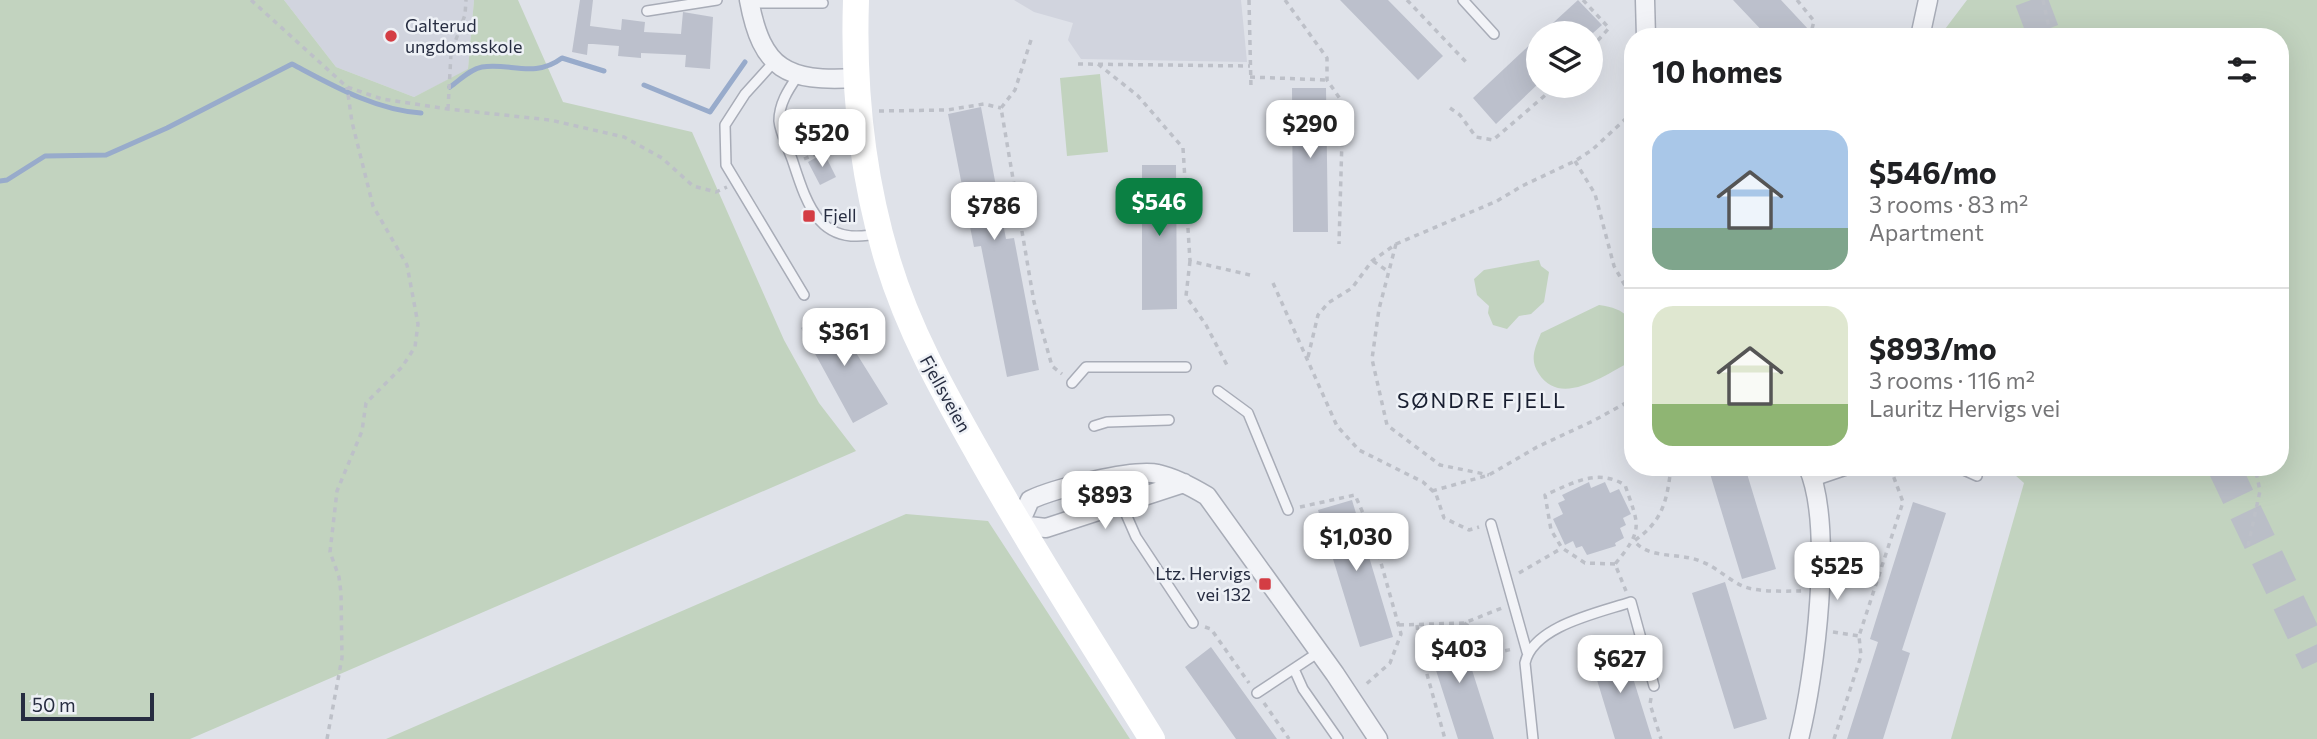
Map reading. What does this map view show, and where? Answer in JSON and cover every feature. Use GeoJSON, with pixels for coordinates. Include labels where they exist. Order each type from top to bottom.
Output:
{"type":"FeatureCollection","features":[{"type":"Feature","properties":{"kind":"main road","name":"Fjellsveien"},"geometry":{"type":"LineString","coordinates":[[855,3],[855,78],[861,137],[880,232],[898,292],[924,356],[1019,525],[1152,739]]}},
{"type":"Feature","properties":{"kind":"street"},"geometry":{"type":"LineString","coordinates":[[1645,0],[1646,28]]}},
{"type":"Feature","properties":{"kind":"street"},"geometry":{"type":"LineString","coordinates":[[1922,28],[1928,0]]}},
{"type":"Feature","properties":{"kind":"street"},"geometry":{"type":"LineString","coordinates":[[749,1],[754,25],[772,63],[797,77],[855,78]]}},
{"type":"Feature","properties":{"kind":"street"},"geometry":{"type":"LineString","coordinates":[[1184,483],[1046,528],[1019,525],[1030,500],[1050,491],[1105,479],[1155,473],[1184,483],[1208,496],[1320,652],[1378,739]]}},
{"type":"Feature","properties":{"kind":"street"},"geometry":{"type":"LineString","coordinates":[[1799,739],[1811,678],[1819,592],[1818,503],[1811,476]]}},
{"type":"Feature","properties":{"kind":"lane"},"geometry":{"type":"LineString","coordinates":[[647,11],[716,0]]}},
{"type":"Feature","properties":{"kind":"lane"},"geometry":{"type":"LineString","coordinates":[[1463,0],[1494,34]]}},
{"type":"Feature","properties":{"kind":"lane"},"geometry":{"type":"LineString","coordinates":[[749,1],[823,3]]}},
{"type":"Feature","properties":{"kind":"lane"},"geometry":{"type":"LineString","coordinates":[[772,63],[745,94],[725,125],[726,165],[804,295]]}},
{"type":"Feature","properties":{"kind":"lane"},"geometry":{"type":"LineString","coordinates":[[797,77],[785,93],[779,122],[813,214],[829,230],[856,238],[880,232]]}},
{"type":"Feature","properties":{"kind":"lane"},"geometry":{"type":"LineString","coordinates":[[1072,383],[1086,367],[1186,367]]}},
{"type":"Feature","properties":{"kind":"lane"},"geometry":{"type":"LineString","coordinates":[[1218,391],[1248,413],[1288,510]]}},
{"type":"Feature","properties":{"kind":"lane"},"geometry":{"type":"LineString","coordinates":[[1094,426],[1107,422],[1169,420]]}},
{"type":"Feature","properties":{"kind":"lane"},"geometry":{"type":"LineString","coordinates":[[1105,479],[1122,505],[1136,537],[1193,623]]}},
{"type":"Feature","properties":{"kind":"lane"},"geometry":{"type":"LineString","coordinates":[[1491,524],[1526,648],[1525,663],[1533,739]]}},
{"type":"Feature","properties":{"kind":"lane"},"geometry":{"type":"LineString","coordinates":[[1526,648],[1550,631],[1631,602],[1654,686]]}},
{"type":"Feature","properties":{"kind":"lane"},"geometry":{"type":"LineString","coordinates":[[1257,693],[1320,652]]}},
{"type":"Feature","properties":{"kind":"lane"},"geometry":{"type":"LineString","coordinates":[[1294,669],[1303,689],[1338,739]]}},
{"type":"Feature","properties":{"kind":"path"},"geometry":{"type":"LineString","coordinates":[[250,0],[347,87],[382,99],[550,120],[624,137],[662,158],[693,186],[716,192],[736,184]]}},
{"type":"Feature","properties":{"kind":"path"},"geometry":{"type":"LineString","coordinates":[[448,109],[451,53],[465,15],[466,0]]}},
{"type":"Feature","properties":{"kind":"path"},"geometry":{"type":"LineString","coordinates":[[1250,0],[1251,88]]}},
{"type":"Feature","properties":{"kind":"path"},"geometry":{"type":"LineString","coordinates":[[1285,0],[1327,58],[1327,80],[1343,103],[1339,244]]}},
{"type":"Feature","properties":{"kind":"path"},"geometry":{"type":"LineString","coordinates":[[1407,0],[1465,62]]}},
{"type":"Feature","properties":{"kind":"path"},"geometry":{"type":"LineString","coordinates":[[1583,0],[1602,21]]}},
{"type":"Feature","properties":{"kind":"path"},"geometry":{"type":"LineString","coordinates":[[1797,0],[1814,21],[1812,28]]}},
{"type":"Feature","properties":{"kind":"path"},"geometry":{"type":"LineString","coordinates":[[2043,0],[2049,28]]}},
{"type":"Feature","properties":{"kind":"path"},"geometry":{"type":"LineString","coordinates":[[1603,22],[1609,28],[1603,35]]}},
{"type":"Feature","properties":{"kind":"path"},"geometry":{"type":"LineString","coordinates":[[1031,40],[1015,90],[1001,108],[1034,302],[1052,366],[1072,383]]}},
{"type":"Feature","properties":{"kind":"path"},"geometry":{"type":"LineString","coordinates":[[1078,64],[1250,66]]}},
{"type":"Feature","properties":{"kind":"path"},"geometry":{"type":"LineString","coordinates":[[1098,64],[1138,96],[1183,148],[1191,261],[1186,296],[1206,325],[1228,367]]}},
{"type":"Feature","properties":{"kind":"path"},"geometry":{"type":"LineString","coordinates":[[1250,77],[1327,80]]}},
{"type":"Feature","properties":{"kind":"path"},"geometry":{"type":"LineString","coordinates":[[327,739],[342,658],[341,593],[339,577],[330,552],[337,491],[362,431],[366,404],[402,367],[415,347],[418,324],[407,265],[373,206],[352,122],[347,87]]}},
{"type":"Feature","properties":{"kind":"path"},"geometry":{"type":"LineString","coordinates":[[1450,108],[1460,115],[1476,137],[1493,140],[1542,98]]}},
{"type":"Feature","properties":{"kind":"path"},"geometry":{"type":"LineString","coordinates":[[873,111],[929,111],[984,104],[1001,108]]}},
{"type":"Feature","properties":{"kind":"path"},"geometry":{"type":"LineString","coordinates":[[1308,357],[1318,315],[1328,303],[1352,288],[1373,261],[1396,244],[1497,201],[1575,161],[1592,150],[1624,121]]}},
{"type":"Feature","properties":{"kind":"path"},"geometry":{"type":"LineString","coordinates":[[793,163],[824,151],[846,147]]}},
{"type":"Feature","properties":{"kind":"path"},"geometry":{"type":"LineString","coordinates":[[1575,161],[1595,194],[1614,266],[1624,284]]}},
{"type":"Feature","properties":{"kind":"path"},"geometry":{"type":"LineString","coordinates":[[1396,244],[1379,309],[1372,359],[1387,425],[1440,466],[1489,475]]}},
{"type":"Feature","properties":{"kind":"path"},"geometry":{"type":"LineString","coordinates":[[1191,261],[1250,275]]}},
{"type":"Feature","properties":{"kind":"path"},"geometry":{"type":"LineString","coordinates":[[1373,261],[1389,272]]}},
{"type":"Feature","properties":{"kind":"path"},"geometry":{"type":"LineString","coordinates":[[1273,283],[1337,426],[1359,450],[1423,482],[1432,491],[1444,518],[1468,530],[1491,524]]}},
{"type":"Feature","properties":{"kind":"path"},"geometry":{"type":"LineString","coordinates":[[1432,491],[1489,475],[1536,447],[1624,403]]}},
{"type":"Feature","properties":{"kind":"path"},"geometry":{"type":"LineString","coordinates":[[1615,564],[1586,563],[1562,548],[1550,530],[1545,495],[1590,476],[1613,478],[1625,485],[1638,523],[1634,541]]}},
{"type":"Feature","properties":{"kind":"path"},"geometry":{"type":"LineString","coordinates":[[1615,564],[1634,541],[1656,523],[1666,502],[1670,476]]}},
{"type":"Feature","properties":{"kind":"path"},"geometry":{"type":"LineString","coordinates":[[1834,739],[1861,656],[1859,636],[1903,502],[1893,476]]}},
{"type":"Feature","properties":{"kind":"path"},"geometry":{"type":"LineString","coordinates":[[2248,546],[2260,491],[2257,476]]}},
{"type":"Feature","properties":{"kind":"path"},"geometry":{"type":"LineString","coordinates":[[1288,510],[1354,495],[1374,538],[1401,634],[1390,663],[1351,698]]}},
{"type":"Feature","properties":{"kind":"path"},"geometry":{"type":"LineString","coordinates":[[1634,541],[1642,551],[1698,559],[1722,571],[1737,584],[1753,589],[1819,592]]}},
{"type":"Feature","properties":{"kind":"path"},"geometry":{"type":"LineString","coordinates":[[1507,580],[1562,548]]}},
{"type":"Feature","properties":{"kind":"path"},"geometry":{"type":"LineString","coordinates":[[1615,564],[1631,602]]}},
{"type":"Feature","properties":{"kind":"path"},"geometry":{"type":"LineString","coordinates":[[1399,625],[1464,623],[1513,603]]}},
{"type":"Feature","properties":{"kind":"path"},"geometry":{"type":"LineString","coordinates":[[1193,623],[1211,629],[1289,739]]}},
{"type":"Feature","properties":{"kind":"path"},"geometry":{"type":"LineString","coordinates":[[1464,623],[1504,651],[1526,648]]}},
{"type":"Feature","properties":{"kind":"path"},"geometry":{"type":"LineString","coordinates":[[1417,625],[1420,649],[1445,739]]}},
{"type":"Feature","properties":{"kind":"path"},"geometry":{"type":"LineString","coordinates":[[1816,629],[1859,636]]}},
{"type":"Feature","properties":{"kind":"path"},"geometry":{"type":"LineString","coordinates":[[1654,686],[1650,704],[1661,739]]}},
{"type":"Feature","properties":{"kind":"shaded area","name":"Galterud ungdomsskole"},"geometry":{"type":"Polygon","coordinates":[[[284,0],[474,0],[468,70],[414,97],[336,67],[284,0]]]}},
{"type":"Feature","properties":{"kind":"shaded area"},"geometry":{"type":"Polygon","coordinates":[[[1014,0],[1241,0],[1247,62],[1081,59],[1068,40],[1073,23],[1034,12],[1014,0]]]}},
{"type":"Feature","properties":{"kind":"green space"},"geometry":{"type":"Polygon","coordinates":[[[0,0],[284,0],[336,67],[414,97],[468,69],[474,0],[518,0],[563,102],[692,132],[784,340],[819,403],[856,451],[190,739],[0,739],[0,0]]]}},
{"type":"Feature","properties":{"kind":"green space"},"geometry":{"type":"Polygon","coordinates":[[[1967,0],[2317,0],[2317,739],[1951,739],[2024,483],[2016,476],[2289,476],[2289,28],[1946,28],[1967,0]]]}},
{"type":"Feature","properties":{"kind":"green space"},"geometry":{"type":"Polygon","coordinates":[[[1100,74],[1108,152],[1067,156],[1060,78],[1100,74]]]}},
{"type":"Feature","properties":{"kind":"green space"},"geometry":{"type":"Polygon","coordinates":[[[1539,260],[1541,266],[1549,272],[1544,302],[1531,314],[1519,316],[1507,329],[1493,325],[1488,313],[1489,306],[1477,295],[1474,279],[1484,270],[1539,260]]]}},
{"type":"Feature","properties":{"kind":"green space"},"geometry":{"type":"Polygon","coordinates":[[[1599,305],[1611,307],[1624,314],[1624,365],[1584,385],[1559,388],[1548,384],[1534,364],[1535,349],[1541,333],[1599,305]]]}},
{"type":"Feature","properties":{"kind":"green space"},"geometry":{"type":"Polygon","coordinates":[[[906,514],[988,521],[1130,739],[386,739],[906,514]]]}},
{"type":"Feature","properties":{"kind":"building"},"geometry":{"type":"Polygon","coordinates":[[[580,0],[593,0],[590,26],[621,30],[622,19],[645,22],[644,32],[681,34],[683,12],[713,17],[710,69],[685,67],[686,55],[641,53],[641,58],[618,56],[619,46],[588,44],[587,55],[572,52],[580,0]]]}},
{"type":"Feature","properties":{"kind":"building"},"geometry":{"type":"Polygon","coordinates":[[[1340,0],[1388,0],[1443,56],[1418,80],[1340,0]]]}},
{"type":"Feature","properties":{"kind":"building"},"geometry":{"type":"Polygon","coordinates":[[[1578,0],[1598,21],[1555,21],[1578,0]]]}},
{"type":"Feature","properties":{"kind":"building"},"geometry":{"type":"Polygon","coordinates":[[[1733,0],[1781,0],[1807,28],[1759,28],[1733,0]]]}},
{"type":"Feature","properties":{"kind":"building"},"geometry":{"type":"Polygon","coordinates":[[[1526,48],[1526,95],[1496,124],[1473,98],[1526,48]]]}},
{"type":"Feature","properties":{"kind":"building"},"geometry":{"type":"Polygon","coordinates":[[[1292,88],[1326,88],[1328,232],[1293,232],[1292,88]]]}},
{"type":"Feature","properties":{"kind":"building"},"geometry":{"type":"Polygon","coordinates":[[[981,107],[1006,239],[1014,238],[1039,370],[1007,377],[981,246],[974,247],[948,114],[981,107]]]}},
{"type":"Feature","properties":{"kind":"building"},"geometry":{"type":"Polygon","coordinates":[[[824,153],[836,177],[820,185],[808,162],[824,153]]]}},
{"type":"Feature","properties":{"kind":"building"},"geometry":{"type":"Polygon","coordinates":[[[1142,165],[1176,165],[1177,309],[1142,310],[1142,165]]]}},
{"type":"Feature","properties":{"kind":"building"},"geometry":{"type":"Polygon","coordinates":[[[830,311],[888,404],[853,423],[801,328],[830,311]]]}},
{"type":"Feature","properties":{"kind":"building"},"geometry":{"type":"Polygon","coordinates":[[[1711,476],[1748,476],[1776,569],[1742,579],[1711,476]]]}},
{"type":"Feature","properties":{"kind":"building"},"geometry":{"type":"Polygon","coordinates":[[[1589,482],[1591,488],[1605,482],[1610,493],[1619,489],[1631,514],[1623,518],[1626,525],[1620,528],[1624,538],[1615,543],[1616,546],[1587,555],[1582,546],[1576,548],[1573,541],[1565,545],[1553,519],[1563,514],[1558,503],[1565,500],[1562,495],[1589,482]]]}},
{"type":"Feature","properties":{"kind":"building"},"geometry":{"type":"Polygon","coordinates":[[[1352,500],[1393,637],[1360,647],[1318,510],[1352,500]]]}},
{"type":"Feature","properties":{"kind":"building"},"geometry":{"type":"Polygon","coordinates":[[[1913,502],[1946,513],[1902,650],[1910,653],[1883,739],[1847,739],[1878,642],[1870,639],[1913,502]]]}},
{"type":"Feature","properties":{"kind":"building"},"geometry":{"type":"Polygon","coordinates":[[[1725,582],[1767,719],[1734,729],[1692,593],[1725,582]]]}},
{"type":"Feature","properties":{"kind":"building"},"geometry":{"type":"Polygon","coordinates":[[[1458,626],[1494,739],[1458,739],[1425,636],[1458,626]]]}},
{"type":"Feature","properties":{"kind":"building"},"geometry":{"type":"Polygon","coordinates":[[[1623,646],[1652,739],[1615,739],[1590,657],[1623,646]]]}},
{"type":"Feature","properties":{"kind":"building"},"geometry":{"type":"Polygon","coordinates":[[[1211,647],[1277,739],[1236,739],[1185,667],[1211,647]]]}},
{"type":"Feature","properties":{"kind":"waterway"},"geometry":{"type":"LineString","coordinates":[[450,87],[478,68],[541,68],[562,58],[604,71]]}},
{"type":"Feature","properties":{"kind":"waterway"},"geometry":{"type":"LineString","coordinates":[[644,85],[710,112],[745,62]]}},
{"type":"Feature","properties":{"kind":"waterway"},"geometry":{"type":"LineString","coordinates":[[0,181],[7,180],[45,156],[106,155],[167,128],[292,64],[371,102],[421,113]]}},
{"type":"Feature","properties":{"kind":"tunnel"},"geometry":{"type":"LineString","coordinates":[[2031,0],[2042,28]]}},
{"type":"Feature","properties":{"kind":"tunnel"},"geometry":{"type":"LineString","coordinates":[[2228,476],[2317,662]]}},
{"type":"Feature","properties":{"kind":"place","name":"Galterud ungdomsskole"},"geometry":{"type":"Point","coordinates":[391,36]}},
{"type":"Feature","properties":{"kind":"place","name":"Fjell"},"geometry":{"type":"Point","coordinates":[809,216]}},
{"type":"Feature","properties":{"kind":"place","name":"Ltz. Hervigs vei 132"},"geometry":{"type":"Point","coordinates":[1265,584]}},
{"type":"Feature","properties":{"kind":"district","name":"SØNDRE FJELL"},"geometry":{"type":"Point","coordinates":[1482,401]}}]}
